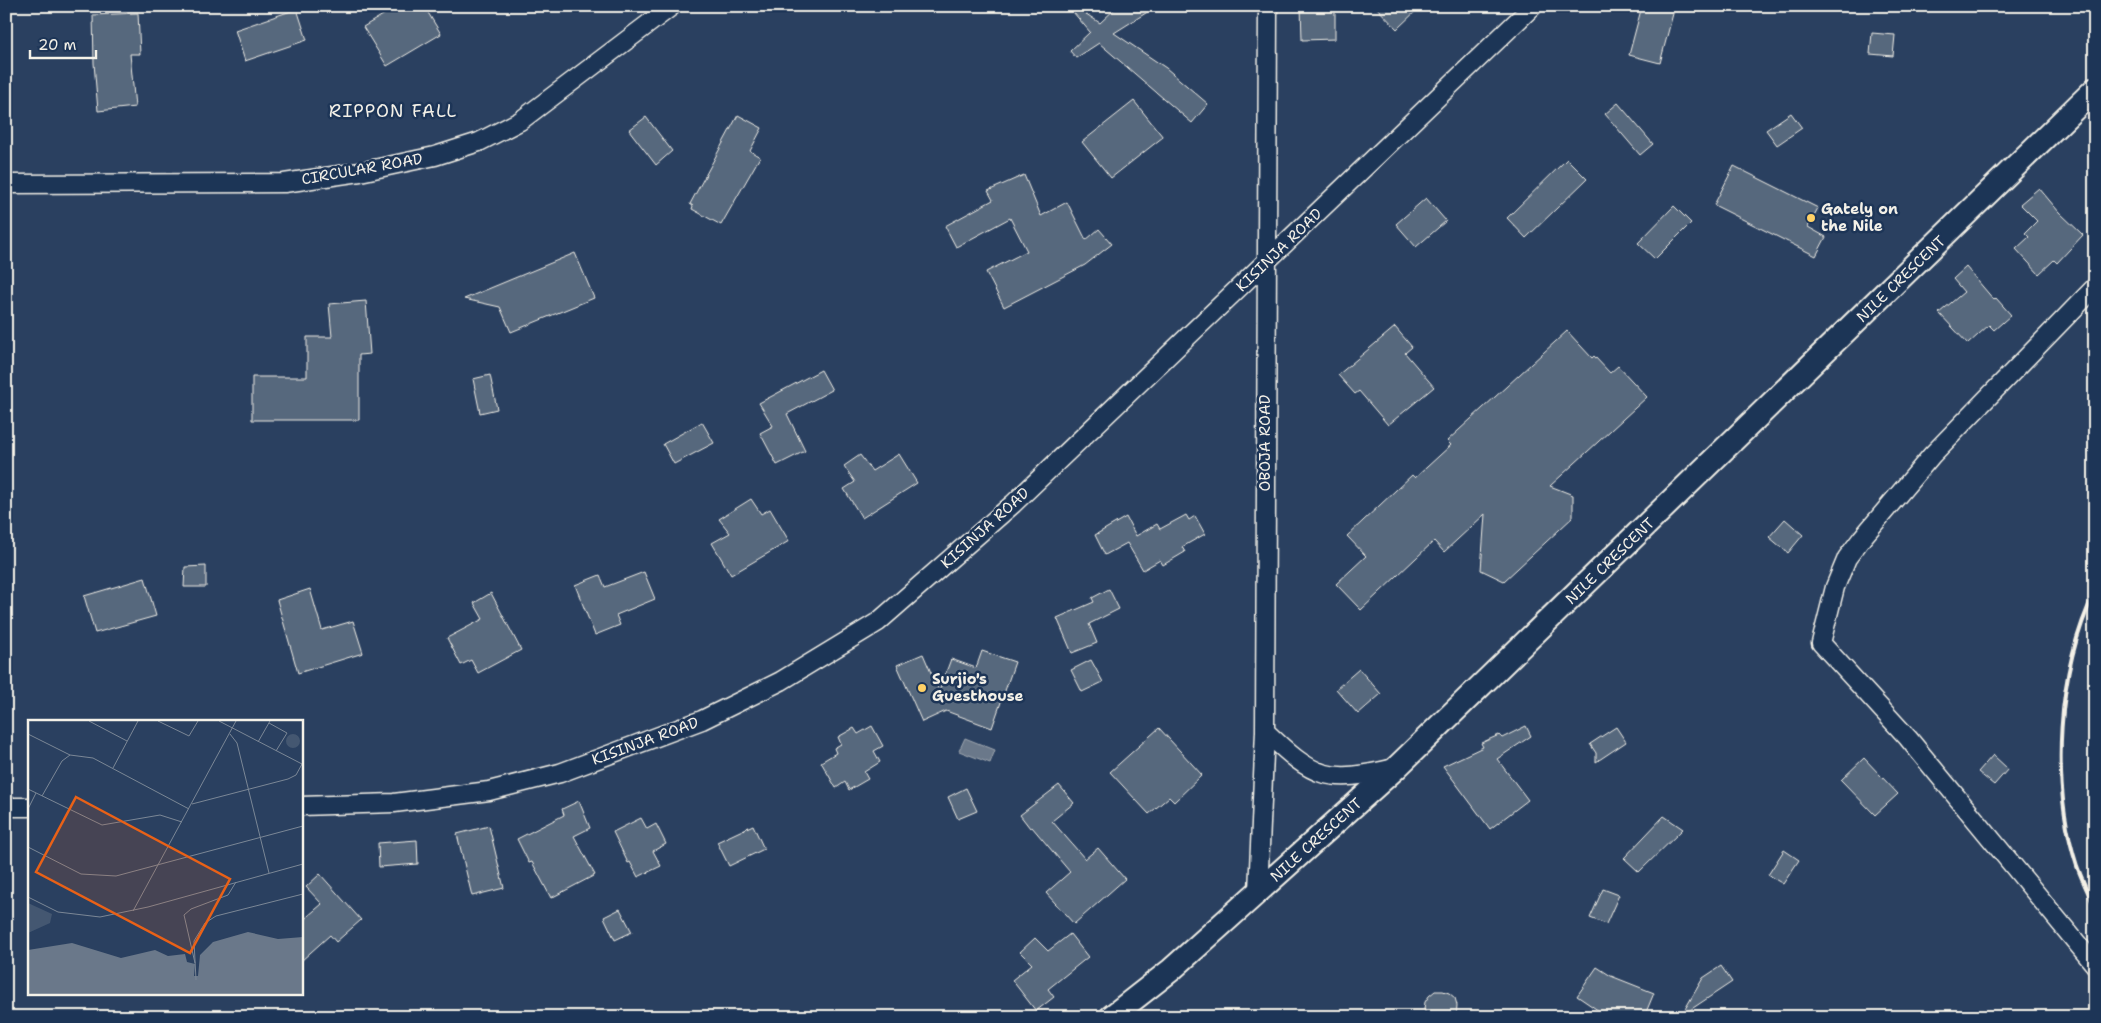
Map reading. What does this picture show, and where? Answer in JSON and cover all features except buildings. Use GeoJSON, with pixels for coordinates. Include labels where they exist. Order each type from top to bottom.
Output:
{"type":"FeatureCollection","features":[{"type":"Feature","properties":{"kind":"street","name":"CIRCULAR ROAD"},"geometry":{"type":"LineString","coordinates":[[6,184],[284,183],[360,172],[435,156],[479,142],[520,122],[672,6]]}},
{"type":"Feature","properties":{"kind":"street","name":"OBOJA ROAD"},"geometry":{"type":"LineString","coordinates":[[1258,892],[1264,731],[1268,6]]}},
{"type":"Feature","properties":{"kind":"street","name":"KISINJA ROAD"},"geometry":{"type":"LineString","coordinates":[[302,806],[394,803],[489,791],[560,773],[702,720],[781,681],[878,622],[1013,504],[1533,6]]}},
{"type":"Feature","properties":{"kind":"street","name":"NILE CRESCENT"},"geometry":{"type":"LineString","coordinates":[[1111,1017],[1171,970],[1397,767],[2095,89]]}},
{"type":"Feature","properties":{"kind":"street"},"geometry":{"type":"LineString","coordinates":[[2095,287],[1932,455],[1862,538],[1847,558],[1835,587],[1822,643],[1908,738],[2095,965]]}},
{"type":"Feature","properties":{"kind":"street"},"geometry":{"type":"LineString","coordinates":[[1264,731],[1294,759],[1321,774],[1346,777],[1397,767]]}},
{"type":"Feature","properties":{"kind":"street"},"geometry":{"type":"LineString","coordinates":[[6,807],[28,807]]}},
{"type":"Feature","properties":{"kind":"water"},"geometry":{"type":"Polygon","coordinates":[[[965,738],[995,750],[990,763],[959,751],[965,738]]]}},
{"type":"Feature","properties":{"kind":"railway"},"geometry":{"type":"LineString","coordinates":[[2095,592],[2082,623],[2072,656],[2065,691],[2061,763],[2063,799],[2068,834],[2077,866],[2095,908]]}},
{"type":"Feature","properties":{"kind":"place","name":"Gately on the Nile"},"geometry":{"type":"Point","coordinates":[1811,218]}},
{"type":"Feature","properties":{"kind":"place","name":"Surjio's Guesthouse"},"geometry":{"type":"Point","coordinates":[922,688]}},
{"type":"Feature","properties":{"kind":"district","name":"RIPPON FALL"},"geometry":{"type":"Point","coordinates":[393,111]}}]}
